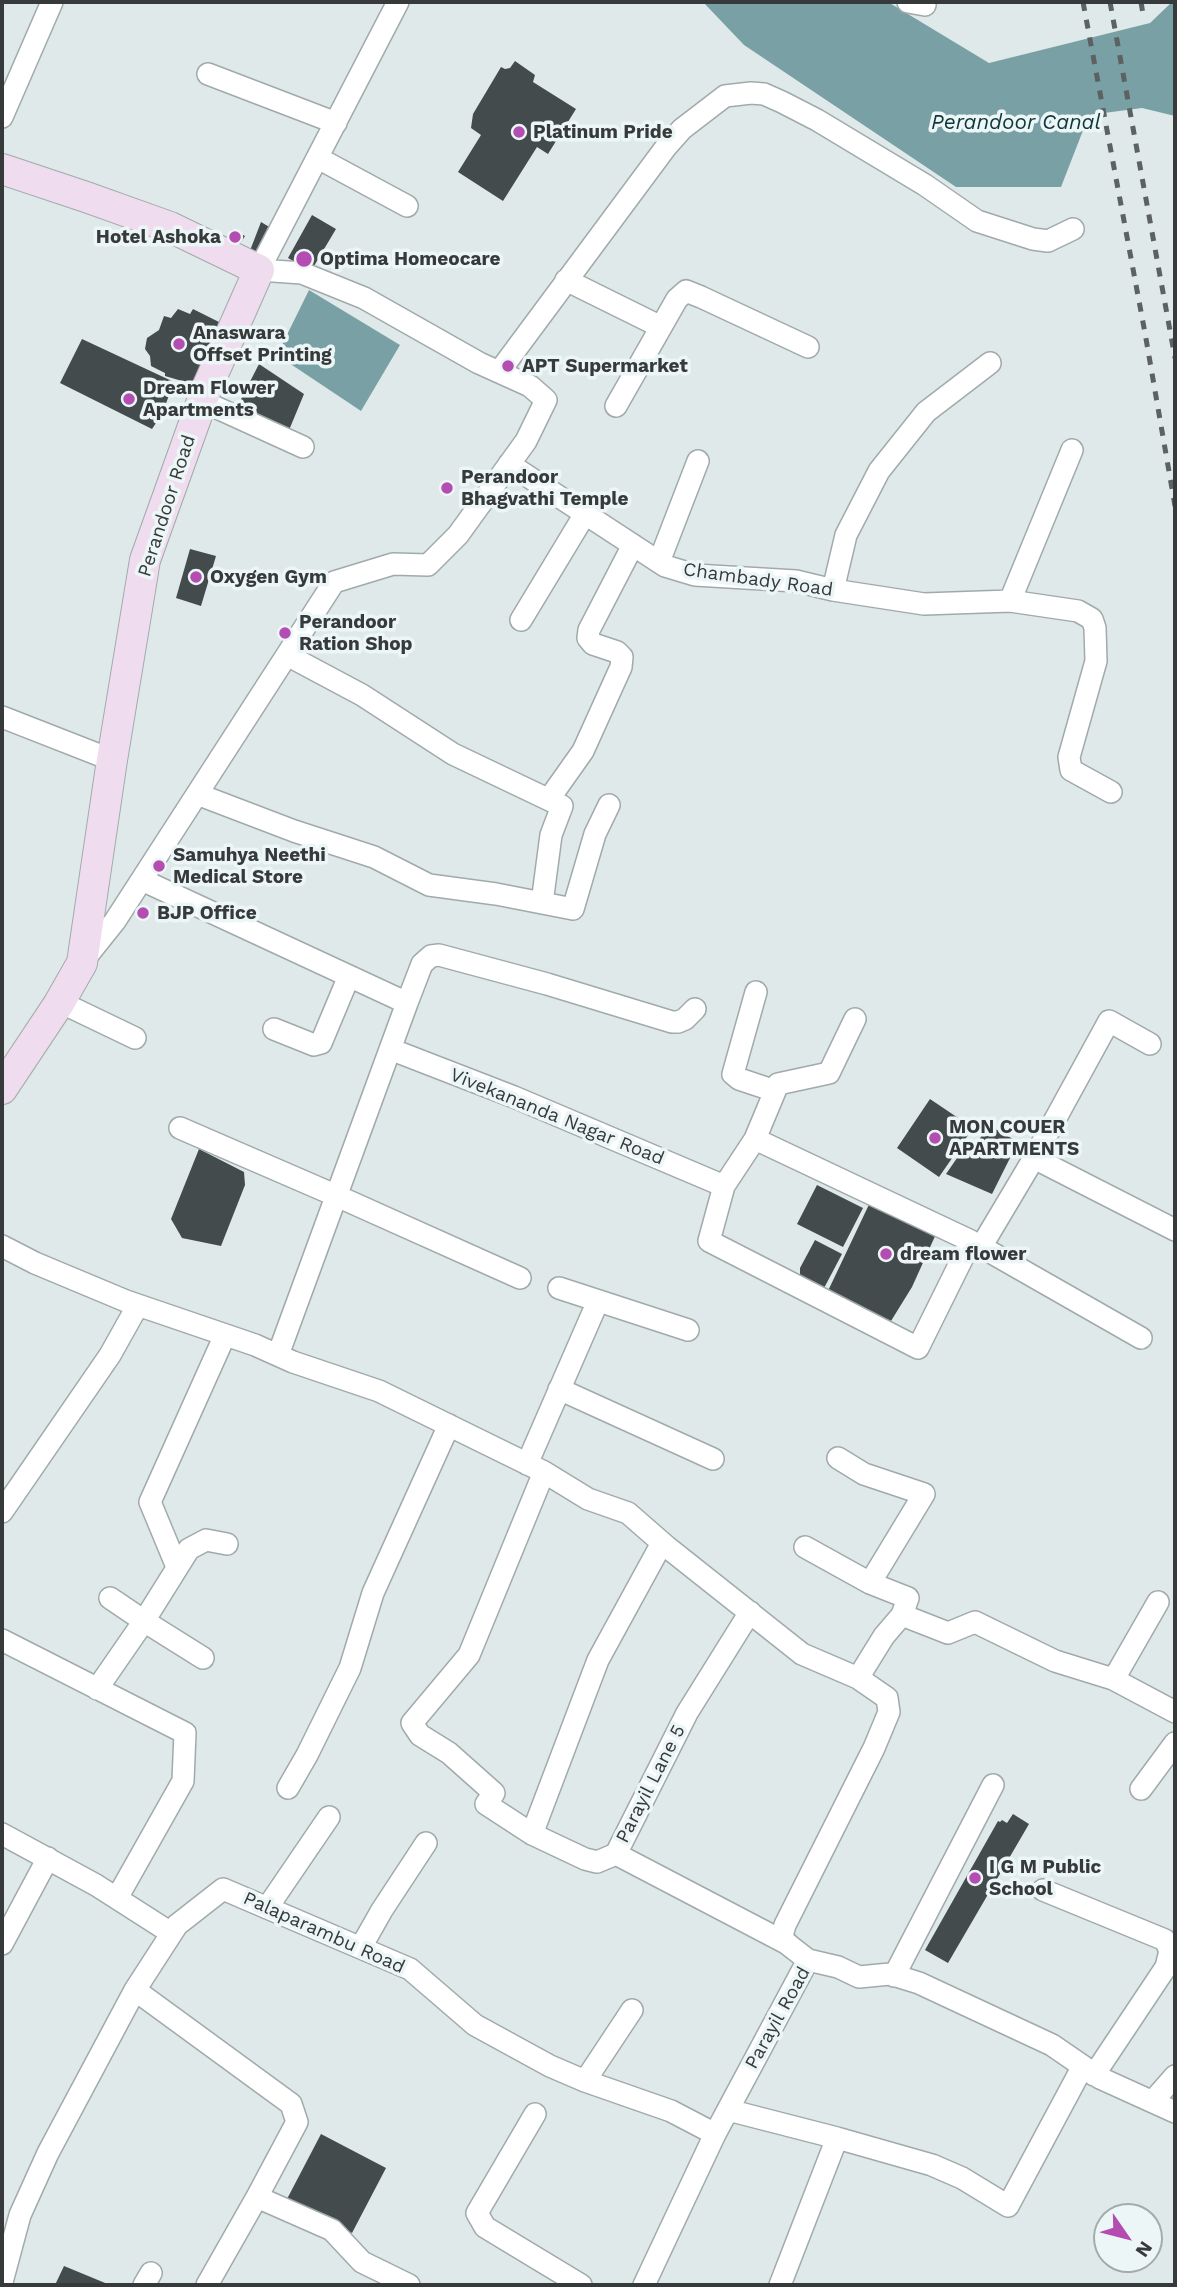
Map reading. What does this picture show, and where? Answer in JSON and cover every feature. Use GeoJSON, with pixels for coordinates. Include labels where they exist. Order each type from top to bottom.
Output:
{"type":"FeatureCollection","features":[{"type":"Feature","properties":{"kind":"main road"},"geometry":{"type":"LineString","coordinates":[[2,173],[86,197],[170,228],[259,270]]}},
{"type":"Feature","properties":{"kind":"main road","name":"Perandoor Road"},"geometry":{"type":"LineString","coordinates":[[2,1089],[60,1002],[82,962],[145,560],[202,401],[259,270]]}},
{"type":"Feature","properties":{"kind":"street"},"geometry":{"type":"LineString","coordinates":[[2,117],[52,2]]}},
{"type":"Feature","properties":{"kind":"street"},"geometry":{"type":"LineString","coordinates":[[82,962],[115,921],[334,582],[393,564],[428,565],[458,535],[526,441],[546,400],[530,386],[479,363],[364,298],[302,273],[259,270],[398,2]]}},
{"type":"Feature","properties":{"kind":"street"},"geometry":{"type":"LineString","coordinates":[[208,74],[336,123]]}},
{"type":"Feature","properties":{"kind":"street"},"geometry":{"type":"LineString","coordinates":[[499,372],[666,147],[682,129],[725,96],[742,93],[764,94],[817,120],[925,185],[977,221],[1033,239],[1048,241],[1073,229]]}},
{"type":"Feature","properties":{"kind":"street"},"geometry":{"type":"LineString","coordinates":[[318,158],[407,206]]}},
{"type":"Feature","properties":{"kind":"street"},"geometry":{"type":"LineString","coordinates":[[566,280],[661,327]]}},
{"type":"Feature","properties":{"kind":"street"},"geometry":{"type":"LineString","coordinates":[[616,406],[677,299],[686,291],[808,347]]}},
{"type":"Feature","properties":{"kind":"street"},"geometry":{"type":"LineString","coordinates":[[833,590],[846,536],[879,471],[926,412],[990,363]]}},
{"type":"Feature","properties":{"kind":"street"},"geometry":{"type":"LineString","coordinates":[[202,401],[303,447]]}},
{"type":"Feature","properties":{"kind":"street"},"geometry":{"type":"LineString","coordinates":[[1010,601],[1072,450]]}},
{"type":"Feature","properties":{"kind":"street"},"geometry":{"type":"LineString","coordinates":[[659,562],[698,461]]}},
{"type":"Feature","properties":{"kind":"street","name":"Chambady Road"},"geometry":{"type":"LineString","coordinates":[[509,464],[659,562],[695,575],[796,581],[833,590],[924,604],[1010,601],[1078,611],[1092,619],[1097,661],[1069,757],[1071,770],[1111,792]]}},
{"type":"Feature","properties":{"kind":"street"},"geometry":{"type":"LineString","coordinates":[[521,620],[585,514]]}},
{"type":"Feature","properties":{"kind":"street"},"geometry":{"type":"LineString","coordinates":[[549,799],[583,751],[621,667],[622,657],[617,652],[588,639],[589,630],[633,545]]}},
{"type":"Feature","properties":{"kind":"street"},"geometry":{"type":"LineString","coordinates":[[287,655],[362,695],[453,754],[562,806],[551,835],[542,903]]}},
{"type":"Feature","properties":{"kind":"street"},"geometry":{"type":"LineString","coordinates":[[2,717],[112,760]]}},
{"type":"Feature","properties":{"kind":"street"},"geometry":{"type":"LineString","coordinates":[[197,794],[293,831],[374,857],[429,886],[496,894],[573,909],[596,834],[609,806]]}},
{"type":"Feature","properties":{"kind":"street"},"geometry":{"type":"LineString","coordinates":[[142,880],[407,1003]]}},
{"type":"Feature","properties":{"kind":"street"},"geometry":{"type":"LineString","coordinates":[[278,1355],[407,1003],[422,964],[431,956],[439,955],[547,984],[672,1022],[685,1019],[695,1009]]}},
{"type":"Feature","properties":{"kind":"street"},"geometry":{"type":"LineString","coordinates":[[274,1029],[314,1045],[321,1043],[349,976]]}},
{"type":"Feature","properties":{"kind":"street"},"geometry":{"type":"LineString","coordinates":[[755,992],[733,1074],[739,1079],[775,1091]]}},
{"type":"Feature","properties":{"kind":"street"},"geometry":{"type":"LineString","coordinates":[[60,1002],[135,1038]]}},
{"type":"Feature","properties":{"kind":"street"},"geometry":{"type":"LineString","coordinates":[[855,1019],[829,1073],[779,1084],[755,1139],[724,1186],[709,1241],[918,1348],[976,1244],[1034,1158],[1109,1021],[1150,1044]]}},
{"type":"Feature","properties":{"kind":"street","name":"Vivekananda Nagar Road"},"geometry":{"type":"LineString","coordinates":[[390,1049],[514,1097],[724,1186]]}},
{"type":"Feature","properties":{"kind":"street"},"geometry":{"type":"LineString","coordinates":[[180,1128],[520,1278]]}},
{"type":"Feature","properties":{"kind":"street"},"geometry":{"type":"LineString","coordinates":[[755,1139],[976,1244],[1141,1338]]}},
{"type":"Feature","properties":{"kind":"street"},"geometry":{"type":"LineString","coordinates":[[1034,1158],[1175,1230]]}},
{"type":"Feature","properties":{"kind":"street"},"geometry":{"type":"LineString","coordinates":[[2,1246],[35,1263],[138,1305],[379,1391],[536,1468],[588,1499],[628,1513],[802,1654],[858,1678],[887,1698],[888,1712],[874,1748],[785,1925],[781,1939],[808,1960]]}},
{"type":"Feature","properties":{"kind":"street"},"geometry":{"type":"LineString","coordinates":[[559,1288],[688,1330]]}},
{"type":"Feature","properties":{"kind":"street"},"geometry":{"type":"LineString","coordinates":[[598,1301],[559,1389],[536,1468],[469,1654],[412,1723],[420,1735],[449,1753],[494,1793],[486,1804],[532,1833],[585,1859],[597,1862],[616,1854],[788,1944]]}},
{"type":"Feature","properties":{"kind":"street"},"geometry":{"type":"LineString","coordinates":[[2,1511],[110,1355],[138,1305]]}},
{"type":"Feature","properties":{"kind":"street"},"geometry":{"type":"LineString","coordinates":[[177,1567],[150,1502],[225,1335]]}},
{"type":"Feature","properties":{"kind":"street"},"geometry":{"type":"LineString","coordinates":[[559,1389],[713,1459]]}},
{"type":"Feature","properties":{"kind":"street"},"geometry":{"type":"LineString","coordinates":[[288,1788],[350,1668],[373,1593],[449,1425]]}},
{"type":"Feature","properties":{"kind":"street"},"geometry":{"type":"LineString","coordinates":[[838,1458],[864,1474],[924,1494],[870,1583]]}},
{"type":"Feature","properties":{"kind":"street"},"geometry":{"type":"LineString","coordinates":[[97,1689],[189,1549],[206,1540],[227,1545]]}},
{"type":"Feature","properties":{"kind":"street"},"geometry":{"type":"LineString","coordinates":[[532,1833],[598,1660],[662,1543]]}},
{"type":"Feature","properties":{"kind":"street"},"geometry":{"type":"LineString","coordinates":[[805,1547],[870,1583],[908,1598],[902,1615],[884,1636],[858,1678]]}},
{"type":"Feature","properties":{"kind":"street"},"geometry":{"type":"LineString","coordinates":[[110,1598],[203,1658]]}},
{"type":"Feature","properties":{"kind":"street"},"geometry":{"type":"LineString","coordinates":[[1112,1678],[1158,1602]]}},
{"type":"Feature","properties":{"kind":"street","name":"Parayil Lane 5"},"geometry":{"type":"LineString","coordinates":[[616,1854],[687,1713],[750,1612]]}},
{"type":"Feature","properties":{"kind":"street"},"geometry":{"type":"LineString","coordinates":[[902,1615],[948,1633],[975,1622],[1055,1661],[1112,1678],[1175,1712]]}},
{"type":"Feature","properties":{"kind":"street"},"geometry":{"type":"LineString","coordinates":[[2,1640],[185,1733],[183,1781],[117,1898]]}},
{"type":"Feature","properties":{"kind":"street"},"geometry":{"type":"LineString","coordinates":[[1141,1789],[1175,1743]]}},
{"type":"Feature","properties":{"kind":"street"},"geometry":{"type":"LineString","coordinates":[[894,1976],[992,1785]]}},
{"type":"Feature","properties":{"kind":"street"},"geometry":{"type":"LineString","coordinates":[[267,1908],[329,1816]]}},
{"type":"Feature","properties":{"kind":"street"},"geometry":{"type":"LineString","coordinates":[[2,1834],[96,1885],[171,1933]]}},
{"type":"Feature","properties":{"kind":"street"},"geometry":{"type":"LineString","coordinates":[[361,1947],[426,1843]]}},
{"type":"Feature","properties":{"kind":"street"},"geometry":{"type":"LineString","coordinates":[[2,1944],[48,1858]]}},
{"type":"Feature","properties":{"kind":"street","name":"Palaparambu Road"},"geometry":{"type":"LineString","coordinates":[[2,2282],[20,2215],[48,2153],[135,1990],[177,1925],[223,1889],[410,1969],[475,2025],[550,2066],[671,2111],[715,2134]]}},
{"type":"Feature","properties":{"kind":"street"},"geometry":{"type":"LineString","coordinates":[[728,2110],[932,2165],[962,2178],[1009,2206],[1089,2071],[1166,1967],[1170,1951],[1165,1940],[1043,1890]]}},
{"type":"Feature","properties":{"kind":"street","name":"Parayil Road"},"geometry":{"type":"LineString","coordinates":[[644,2285],[715,2134],[808,1960],[838,1967],[859,1977],[894,1976],[919,1983],[1052,2045],[1089,2071],[1175,2112]]}},
{"type":"Feature","properties":{"kind":"street"},"geometry":{"type":"LineString","coordinates":[[135,1990],[291,2104],[297,2122],[207,2285]]}},
{"type":"Feature","properties":{"kind":"street"},"geometry":{"type":"LineString","coordinates":[[585,2081],[632,2010]]}},
{"type":"Feature","properties":{"kind":"street"},"geometry":{"type":"LineString","coordinates":[[1153,2101],[1175,2076]]}},
{"type":"Feature","properties":{"kind":"street"},"geometry":{"type":"LineString","coordinates":[[535,2114],[477,2213],[485,2227],[581,2285]]}},
{"type":"Feature","properties":{"kind":"street"},"geometry":{"type":"LineString","coordinates":[[780,2285],[837,2138]]}},
{"type":"Feature","properties":{"kind":"street"},"geometry":{"type":"LineString","coordinates":[[257,2197],[332,2230],[362,2262],[409,2285]]}},
{"type":"Feature","properties":{"kind":"water","name":"Perandoor Canal"},"geometry":{"type":"Polygon","coordinates":[[[703,2],[888,2],[989,63],[1150,23],[1175,2],[1175,116],[1142,108],[1089,115],[1061,187],[956,187],[744,45],[703,2]]]}},
{"type":"Feature","properties":{"kind":"water"},"geometry":{"type":"Polygon","coordinates":[[[309,290],[400,345],[361,411],[277,355],[309,290]]]}},
{"type":"Feature","properties":{"kind":"building","name":"Platinum Pride"},"geometry":{"type":"Polygon","coordinates":[[[515,61],[535,75],[533,82],[576,109],[548,154],[537,147],[503,201],[458,172],[481,135],[471,128],[473,114],[501,67],[510,68],[515,61]]]}},
{"type":"Feature","properties":{"kind":"building"},"geometry":{"type":"Polygon","coordinates":[[[312,215],[336,229],[311,271],[288,258],[312,215]]]}},
{"type":"Feature","properties":{"kind":"building"},"geometry":{"type":"Polygon","coordinates":[[[261,222],[276,231],[258,269],[246,261],[261,222]]]}},
{"type":"Feature","properties":{"kind":"building","name":"Hotel Ashoka"},"geometry":{"type":"Polygon","coordinates":[[[232,229],[245,236],[238,247],[225,239],[232,229]]]}},
{"type":"Feature","properties":{"kind":"building","name":"Anaswara Offset Printing"},"geometry":{"type":"Polygon","coordinates":[[[178,309],[190,314],[193,309],[219,322],[199,386],[165,376],[165,373],[151,366],[150,356],[145,349],[147,338],[159,330],[164,316],[171,318],[178,309]]]}},
{"type":"Feature","properties":{"kind":"building","name":"Dream Flower Apartments"},"geometry":{"type":"Polygon","coordinates":[[[82,339],[174,382],[162,414],[152,429],[60,383],[82,339]]]}},
{"type":"Feature","properties":{"kind":"building"},"geometry":{"type":"Polygon","coordinates":[[[259,364],[304,394],[287,435],[235,411],[259,364]]]}},
{"type":"Feature","properties":{"kind":"building","name":"Oxygen Gym"},"geometry":{"type":"Polygon","coordinates":[[[190,549],[216,556],[201,606],[176,598],[190,549]]]}},
{"type":"Feature","properties":{"kind":"building","name":"MON COUER APARTMENTS"},"geometry":{"type":"Polygon","coordinates":[[[930,1099],[973,1128],[939,1177],[897,1148],[930,1099]]]}},
{"type":"Feature","properties":{"kind":"building"},"geometry":{"type":"Polygon","coordinates":[[[987,1124],[1018,1142],[992,1194],[946,1174],[966,1145],[975,1149],[987,1124]]]}},
{"type":"Feature","properties":{"kind":"building"},"geometry":{"type":"Polygon","coordinates":[[[199,1149],[244,1172],[245,1185],[221,1246],[182,1238],[171,1219],[199,1149]]]}},
{"type":"Feature","properties":{"kind":"building"},"geometry":{"type":"Polygon","coordinates":[[[817,1185],[863,1208],[843,1247],[797,1224],[817,1185]]]}},
{"type":"Feature","properties":{"kind":"building","name":"dream flower"},"geometry":{"type":"Polygon","coordinates":[[[874,1194],[936,1234],[912,1287],[891,1321],[827,1293],[874,1194]]]}},
{"type":"Feature","properties":{"kind":"building"},"geometry":{"type":"Polygon","coordinates":[[[815,1240],[842,1254],[823,1290],[800,1278],[800,1268],[815,1240]]]}},
{"type":"Feature","properties":{"kind":"building"},"geometry":{"type":"Polygon","coordinates":[[[1013,1814],[1029,1824],[948,1963],[925,1950],[998,1821],[1007,1823],[1013,1814]]]}},
{"type":"Feature","properties":{"kind":"building"},"geometry":{"type":"Polygon","coordinates":[[[321,2134],[386,2168],[352,2233],[287,2199],[321,2134]]]}},
{"type":"Feature","properties":{"kind":"building"},"geometry":{"type":"Polygon","coordinates":[[[64,2266],[110,2285],[55,2285],[64,2266]]]}},
{"type":"Feature","properties":{"kind":"railway"},"geometry":{"type":"LineString","coordinates":[[1083,2],[1175,506]]}},
{"type":"Feature","properties":{"kind":"railway"},"geometry":{"type":"LineString","coordinates":[[1110,2],[1175,358]]}},
{"type":"Feature","properties":{"kind":"railway"},"geometry":{"type":"LineString","coordinates":[[1141,2],[1143,14]]}},
{"type":"Feature","properties":{"kind":"place","name":"Platinum Pride"},"geometry":{"type":"Point","coordinates":[519,132]}},
{"type":"Feature","properties":{"kind":"place","name":"Hotel Ashoka"},"geometry":{"type":"Point","coordinates":[235,237]}},
{"type":"Feature","properties":{"kind":"place","name":"Optima Homeocare"},"geometry":{"type":"Point","coordinates":[304,259]}},
{"type":"Feature","properties":{"kind":"place","name":"Anaswara Offset Printing"},"geometry":{"type":"Point","coordinates":[179,344]}},
{"type":"Feature","properties":{"kind":"place","name":"APT Supermarket"},"geometry":{"type":"Point","coordinates":[508,366]}},
{"type":"Feature","properties":{"kind":"place","name":"Dream Flower Apartments"},"geometry":{"type":"Point","coordinates":[129,399]}},
{"type":"Feature","properties":{"kind":"place","name":"Perandoor Bhagvathi Temple"},"geometry":{"type":"Point","coordinates":[447,488]}},
{"type":"Feature","properties":{"kind":"place","name":"Oxygen Gym"},"geometry":{"type":"Point","coordinates":[196,577]}},
{"type":"Feature","properties":{"kind":"place","name":"Perandoor Ration Shop"},"geometry":{"type":"Point","coordinates":[285,633]}},
{"type":"Feature","properties":{"kind":"place","name":"Samuhya Neethi Medical Store"},"geometry":{"type":"Point","coordinates":[159,866]}},
{"type":"Feature","properties":{"kind":"place","name":"BJP Office"},"geometry":{"type":"Point","coordinates":[143,913]}},
{"type":"Feature","properties":{"kind":"place","name":"MON COUER APARTMENTS"},"geometry":{"type":"Point","coordinates":[935,1138]}},
{"type":"Feature","properties":{"kind":"place","name":"dream flower"},"geometry":{"type":"Point","coordinates":[886,1254]}},
{"type":"Feature","properties":{"kind":"place","name":"I G M Public School"},"geometry":{"type":"Point","coordinates":[975,1878]}}]}
